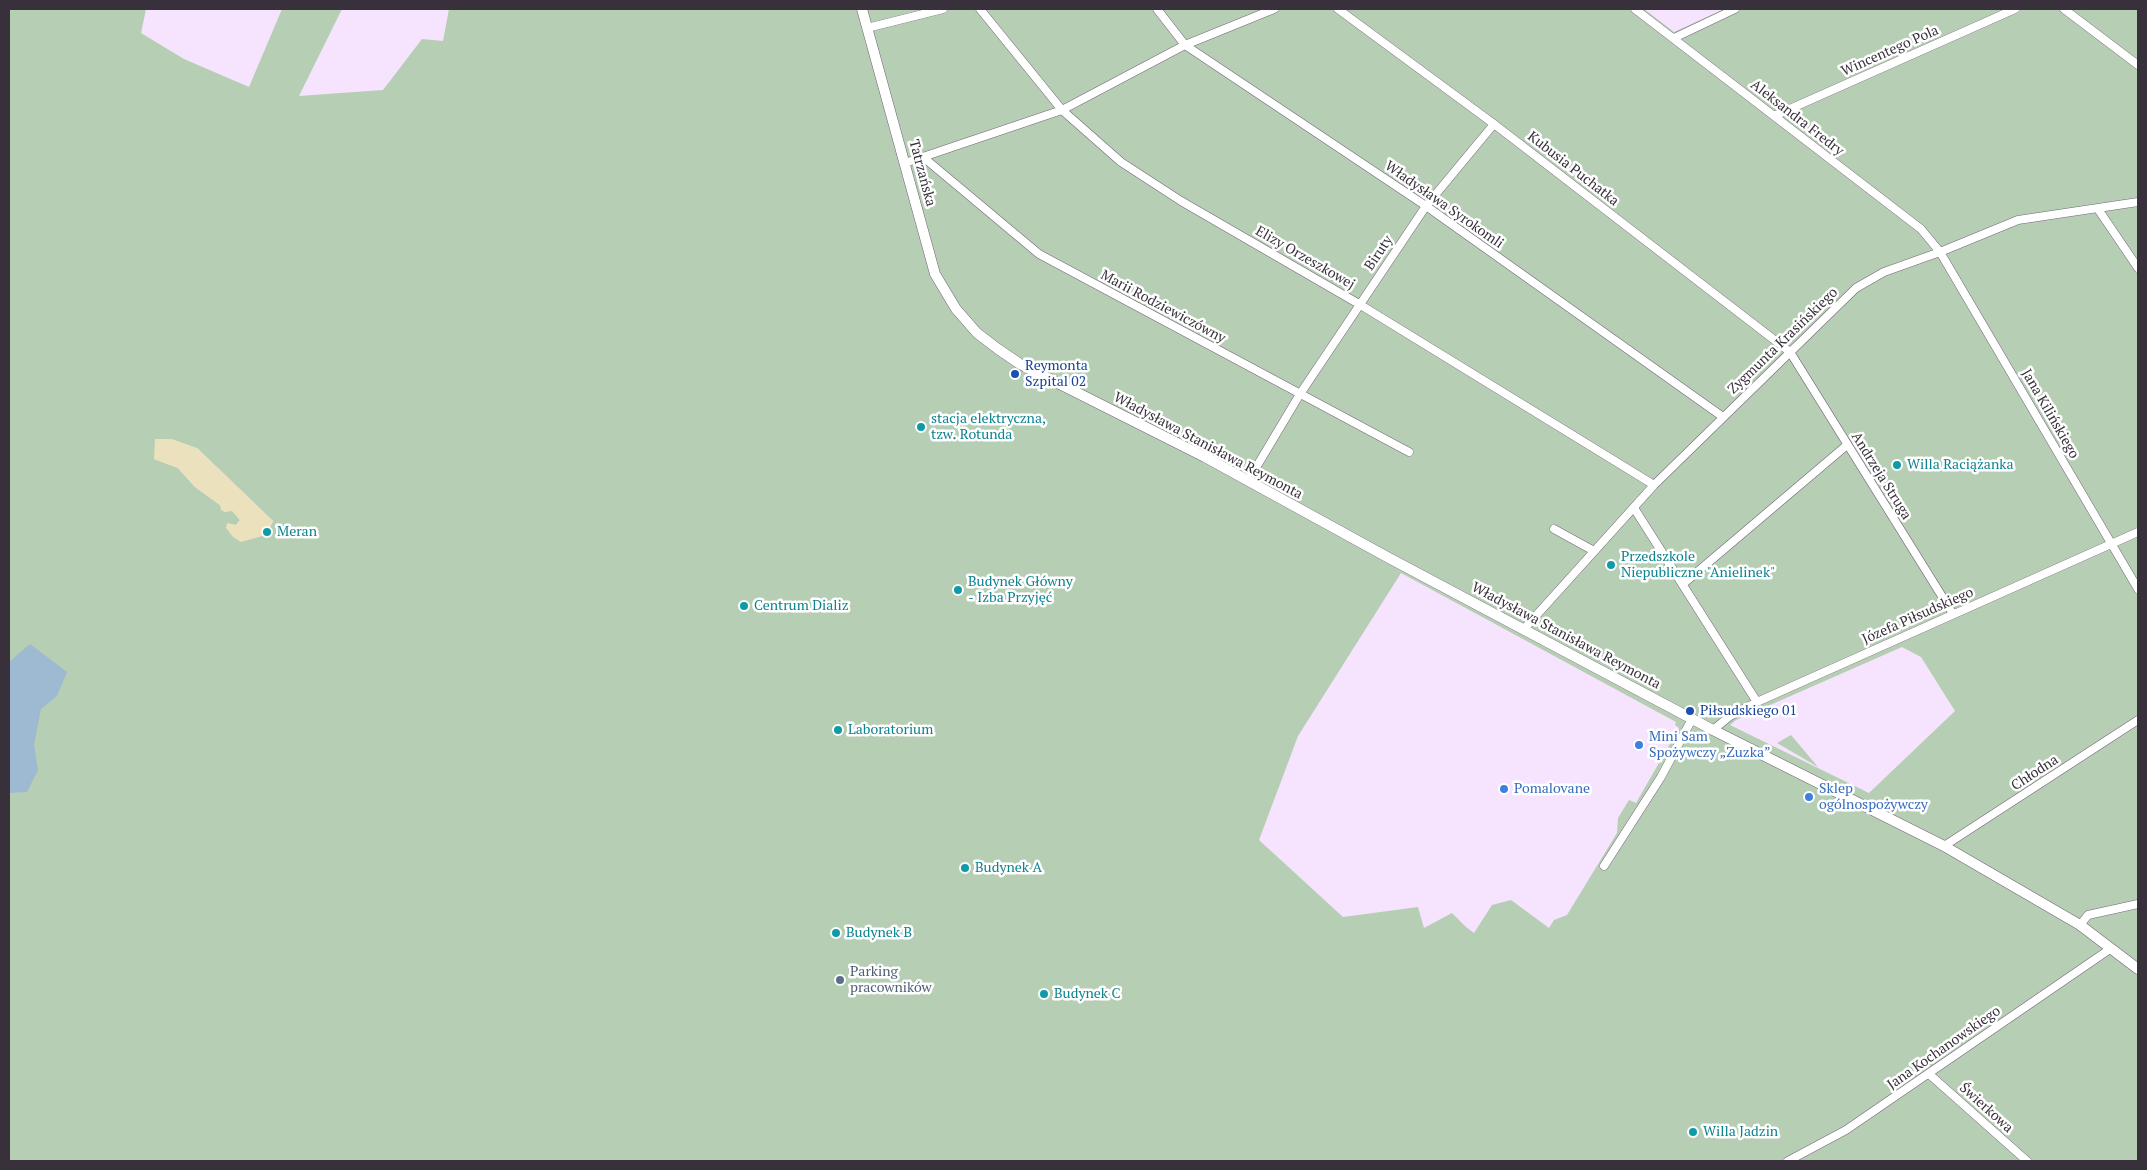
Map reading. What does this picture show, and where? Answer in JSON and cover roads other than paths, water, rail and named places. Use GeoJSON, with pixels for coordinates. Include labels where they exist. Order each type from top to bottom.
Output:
{"type":"FeatureCollection","features":[{"type":"Feature","properties":{"kind":"street","name":"Tatrzańska"},"geometry":{"type":"LineString","coordinates":[[862,9],[935,274],[956,309],[977,333]]}},
{"type":"Feature","properties":{"kind":"street"},"geometry":{"type":"LineString","coordinates":[[867,28],[943,9]]}},
{"type":"Feature","properties":{"kind":"street","name":"Elizy Orzeszkowej"},"geometry":{"type":"LineString","coordinates":[[980,9],[1062,110],[1121,162],[1181,201],[1360,304],[1654,485]]}},
{"type":"Feature","properties":{"kind":"street","name":"Władysława Syrokomli"},"geometry":{"type":"LineString","coordinates":[[1157,9],[1185,45],[1426,206],[1723,417]]}},
{"type":"Feature","properties":{"kind":"street"},"geometry":{"type":"LineString","coordinates":[[905,163],[1062,110],[1185,45],[1274,9]]}},
{"type":"Feature","properties":{"kind":"street","name":"Kubusia Puchatka"},"geometry":{"type":"LineString","coordinates":[[1338,9],[1494,124],[1790,352]]}},
{"type":"Feature","properties":{"kind":"street","name":"Aleksandra Fredry"},"geometry":{"type":"LineString","coordinates":[[1635,9],[1921,229],[1940,252]]}},
{"type":"Feature","properties":{"kind":"street"},"geometry":{"type":"LineString","coordinates":[[1674,38],[1735,9]]}},
{"type":"Feature","properties":{"kind":"street","name":"Wincentego Pola"},"geometry":{"type":"LineString","coordinates":[[1774,116],[2015,9]]}},
{"type":"Feature","properties":{"kind":"street"},"geometry":{"type":"LineString","coordinates":[[2064,9],[2138,65]]}},
{"type":"Feature","properties":{"kind":"street","name":"Biruty"},"geometry":{"type":"LineString","coordinates":[[1248,481],[1300,394],[1426,206],[1494,124]]}},
{"type":"Feature","properties":{"kind":"street","name":"Marii Rodziewiczówny"},"geometry":{"type":"LineString","coordinates":[[923,157],[1039,254],[1408,452]]}},
{"type":"Feature","properties":{"kind":"street","name":"Zygmunta Krasińskiego"},"geometry":{"type":"LineString","coordinates":[[1524,629],[1654,485],[1856,288],[1884,272],[1940,252],[2018,220],[2138,202]]}},
{"type":"Feature","properties":{"kind":"street"},"geometry":{"type":"LineString","coordinates":[[2098,209],[2138,268]]}},
{"type":"Feature","properties":{"kind":"street","name":"Jana Kilińskiego"},"geometry":{"type":"LineString","coordinates":[[1940,252],[2138,590]]}},
{"type":"Feature","properties":{"kind":"street","name":"Władysława Stanisława Reymonta"},"geometry":{"type":"LineString","coordinates":[[977,333],[1020,364],[1205,457],[1713,730],[1944,846],[2080,926],[2138,969]]}},
{"type":"Feature","properties":{"kind":"street","name":"Andrzeja Struga"},"geometry":{"type":"LineString","coordinates":[[1790,352],[1953,614]]}},
{"type":"Feature","properties":{"kind":"street"},"geometry":{"type":"LineString","coordinates":[[1684,584],[1848,445]]}},
{"type":"Feature","properties":{"kind":"street"},"geometry":{"type":"LineString","coordinates":[[1634,508],[1684,584],[1757,702]]}},
{"type":"Feature","properties":{"kind":"street"},"geometry":{"type":"LineString","coordinates":[[1554,530],[1594,551]]}},
{"type":"Feature","properties":{"kind":"street","name":"Józefa Piłsudskiego"},"geometry":{"type":"LineString","coordinates":[[1713,730],[1730,716],[1757,702],[2138,532]]}},
{"type":"Feature","properties":{"kind":"street"},"geometry":{"type":"LineString","coordinates":[[1604,866],[1661,776],[1692,719]]}},
{"type":"Feature","properties":{"kind":"street","name":"Chłodna"},"geometry":{"type":"LineString","coordinates":[[1944,846],[2138,720]]}},
{"type":"Feature","properties":{"kind":"street"},"geometry":{"type":"LineString","coordinates":[[2080,926],[2088,915],[2138,904]]}},
{"type":"Feature","properties":{"kind":"street","name":"Jana Kochanowskiego"},"geometry":{"type":"LineString","coordinates":[[1788,1161],[1846,1130],[2110,949]]}},
{"type":"Feature","properties":{"kind":"street","name":"Świerkowa"},"geometry":{"type":"LineString","coordinates":[[1929,1074],[2027,1161]]}},
{"type":"Feature","properties":{"kind":"water"},"geometry":{"type":"Polygon","coordinates":[[[30,644],[67,672],[57,696],[41,709],[34,745],[38,770],[27,792],[9,793],[9,662],[30,644]]]}},
{"type":"Feature","properties":{"kind":"place","name":"Reymonta Szpital 02"},"geometry":{"type":"Point","coordinates":[1015,374]}},
{"type":"Feature","properties":{"kind":"place","name":"stacja elektryczna, tzw. Rotunda"},"geometry":{"type":"Point","coordinates":[921,427]}},
{"type":"Feature","properties":{"kind":"place","name":"Willa Raciążanka"},"geometry":{"type":"Point","coordinates":[1897,465]}},
{"type":"Feature","properties":{"kind":"place","name":"Meran"},"geometry":{"type":"Point","coordinates":[267,532]}},
{"type":"Feature","properties":{"kind":"place","name":"Przedszkole Niepubliczne \"Anielinek\""},"geometry":{"type":"Point","coordinates":[1611,565]}},
{"type":"Feature","properties":{"kind":"place","name":"Budynek Główny - Izba Przyjęć"},"geometry":{"type":"Point","coordinates":[958,590]}},
{"type":"Feature","properties":{"kind":"place","name":"Centrum Dializ"},"geometry":{"type":"Point","coordinates":[744,606]}},
{"type":"Feature","properties":{"kind":"place","name":"Piłsudskiego 01"},"geometry":{"type":"Point","coordinates":[1690,711]}},
{"type":"Feature","properties":{"kind":"place","name":"Laboratorium"},"geometry":{"type":"Point","coordinates":[838,730]}},
{"type":"Feature","properties":{"kind":"place","name":"Mini Sam Spożywczy „Zuzka”"},"geometry":{"type":"Point","coordinates":[1639,745]}},
{"type":"Feature","properties":{"kind":"place","name":"Pomalovane"},"geometry":{"type":"Point","coordinates":[1504,789]}},
{"type":"Feature","properties":{"kind":"place","name":"Sklep ogólnospożywczy"},"geometry":{"type":"Point","coordinates":[1809,797]}},
{"type":"Feature","properties":{"kind":"place","name":"Budynek A"},"geometry":{"type":"Point","coordinates":[965,868]}},
{"type":"Feature","properties":{"kind":"place","name":"Budynek B"},"geometry":{"type":"Point","coordinates":[836,933]}},
{"type":"Feature","properties":{"kind":"place","name":"Parking pracowników"},"geometry":{"type":"Point","coordinates":[840,980]}},
{"type":"Feature","properties":{"kind":"place","name":"Budynek C"},"geometry":{"type":"Point","coordinates":[1044,994]}},
{"type":"Feature","properties":{"kind":"place","name":"Willa Jadzin"},"geometry":{"type":"Point","coordinates":[1693,1132]}}]}
